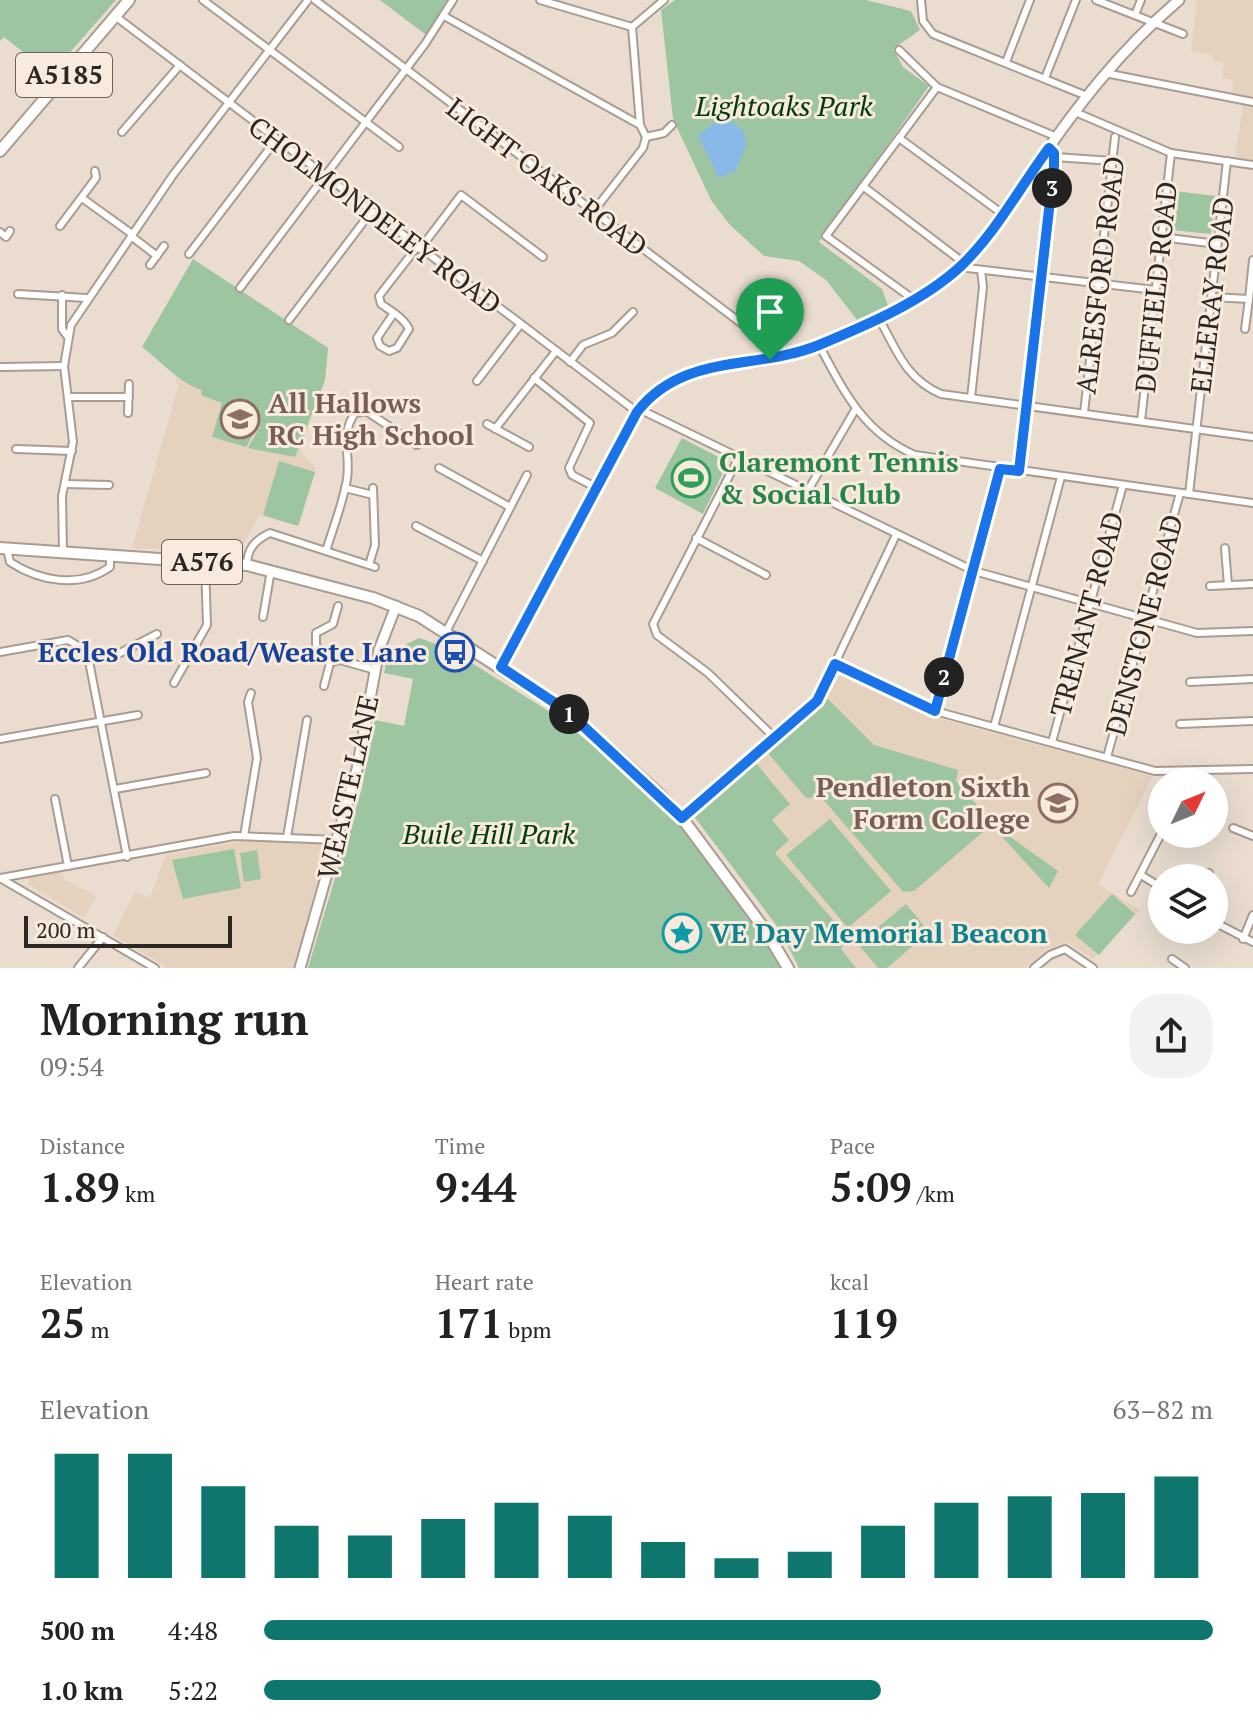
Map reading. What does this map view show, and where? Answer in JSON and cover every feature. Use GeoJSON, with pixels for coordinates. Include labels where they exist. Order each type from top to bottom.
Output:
{"type":"FeatureCollection","features":[{"type":"Feature","properties":{"kind":"main road","name":"A5185"},"geometry":{"type":"LineString","coordinates":[[0,151],[129,0]]}},
{"type":"Feature","properties":{"kind":"main road"},"geometry":{"type":"LineString","coordinates":[[501,667],[638,411],[664,385],[685,373],[770,360],[819,345],[913,299],[962,265],[1052,152],[1057,137],[1105,73],[1152,23],[1179,0]]}},
{"type":"Feature","properties":{"kind":"main road","name":"A576"},"geometry":{"type":"LineString","coordinates":[[4,549],[247,565],[396,606],[446,632],[567,711],[682,818],[766,931],[788,968]]}},
{"type":"Feature","properties":{"kind":"main road","name":"WEASTE LANE"},"geometry":{"type":"LineString","coordinates":[[300,968],[357,769],[379,650],[396,606]]}},
{"type":"Feature","properties":{"kind":"street"},"geometry":{"type":"LineString","coordinates":[[203,0],[399,147]]}},
{"type":"Feature","properties":{"kind":"street"},"geometry":{"type":"LineString","coordinates":[[63,555],[65,484],[72,451],[64,366],[67,336],[86,298],[131,235],[308,0]]}},
{"type":"Feature","properties":{"kind":"street","name":"LIGHT OAKS ROAD"},"geometry":{"type":"LineString","coordinates":[[315,0],[762,339],[770,360]]}},
{"type":"Feature","properties":{"kind":"street"},"geometry":{"type":"LineString","coordinates":[[240,288],[406,69],[453,0]]}},
{"type":"Feature","properties":{"kind":"street"},"geometry":{"type":"LineString","coordinates":[[540,0],[632,27]]}},
{"type":"Feature","properties":{"kind":"street"},"geometry":{"type":"LineString","coordinates":[[632,27],[664,0]]}},
{"type":"Feature","properties":{"kind":"street"},"geometry":{"type":"LineString","coordinates":[[921,0],[923,21],[933,34],[1087,96]]}},
{"type":"Feature","properties":{"kind":"street"},"geometry":{"type":"LineString","coordinates":[[1006,62],[1030,0]]}},
{"type":"Feature","properties":{"kind":"street"},"geometry":{"type":"LineString","coordinates":[[1045,78],[1076,0]]}},
{"type":"Feature","properties":{"kind":"street"},"geometry":{"type":"LineString","coordinates":[[1096,0],[1183,34]]}},
{"type":"Feature","properties":{"kind":"street"},"geometry":{"type":"LineString","coordinates":[[1135,15],[1141,0]]}},
{"type":"Feature","properties":{"kind":"street","name":"CHOLMONDELEY ROAD"},"geometry":{"type":"LineString","coordinates":[[115,16],[418,248],[638,411],[974,571],[1197,633],[1253,631]]}},
{"type":"Feature","properties":{"kind":"street"},"geometry":{"type":"LineString","coordinates":[[444,16],[640,125]]}},
{"type":"Feature","properties":{"kind":"street"},"geometry":{"type":"LineString","coordinates":[[593,212],[643,148],[646,137],[640,125],[632,27]]}},
{"type":"Feature","properties":{"kind":"street"},"geometry":{"type":"LineString","coordinates":[[899,50],[937,87],[1057,137]]}},
{"type":"Feature","properties":{"kind":"street"},"geometry":{"type":"LineString","coordinates":[[122,132],[180,65]]}},
{"type":"Feature","properties":{"kind":"street"},"geometry":{"type":"LineString","coordinates":[[1105,73],[1251,101]]}},
{"type":"Feature","properties":{"kind":"street"},"geometry":{"type":"LineString","coordinates":[[913,299],[826,236],[937,87]]}},
{"type":"Feature","properties":{"kind":"street"},"geometry":{"type":"LineString","coordinates":[[1075,112],[1171,153],[1253,165]]}},
{"type":"Feature","properties":{"kind":"street"},"geometry":{"type":"LineString","coordinates":[[646,137],[664,133],[672,125]]}},
{"type":"Feature","properties":{"kind":"street","name":"ALRESFORD ROAD"},"geometry":{"type":"LineString","coordinates":[[1084,413],[1115,137]]}},
{"type":"Feature","properties":{"kind":"street"},"geometry":{"type":"LineString","coordinates":[[899,138],[1004,215]]}},
{"type":"Feature","properties":{"kind":"street"},"geometry":{"type":"LineString","coordinates":[[189,254],[276,140]]}},
{"type":"Feature","properties":{"kind":"street"},"geometry":{"type":"LineString","coordinates":[[1019,471],[1042,277],[1052,152],[1113,161]]}},
{"type":"Feature","properties":{"kind":"street","name":"DUFFIELD ROAD"},"geometry":{"type":"LineString","coordinates":[[1141,421],[1171,153]]}},
{"type":"Feature","properties":{"kind":"street","name":"ELLERAY ROAD"},"geometry":{"type":"LineString","coordinates":[[1189,494],[1227,161]]}},
{"type":"Feature","properties":{"kind":"street"},"geometry":{"type":"LineString","coordinates":[[60,226],[96,178],[95,171]]}},
{"type":"Feature","properties":{"kind":"street"},"geometry":{"type":"LineString","coordinates":[[864,187],[962,265],[981,270],[1155,290]]}},
{"type":"Feature","properties":{"kind":"street"},"geometry":{"type":"LineString","coordinates":[[394,313],[377,338],[378,344],[389,351],[397,348],[409,332],[406,324],[394,313],[381,304],[379,296],[461,195],[543,257]]}},
{"type":"Feature","properties":{"kind":"street"},"geometry":{"type":"LineString","coordinates":[[82,198],[157,256]]}},
{"type":"Feature","properties":{"kind":"street"},"geometry":{"type":"LineString","coordinates":[[289,320],[371,212]]}},
{"type":"Feature","properties":{"kind":"street"},"geometry":{"type":"LineString","coordinates":[[0,232],[6,237],[10,231]]}},
{"type":"Feature","properties":{"kind":"street"},"geometry":{"type":"LineString","coordinates":[[1161,237],[1217,244]]}},
{"type":"Feature","properties":{"kind":"street"},"geometry":{"type":"LineString","coordinates":[[150,265],[164,246]]}},
{"type":"Feature","properties":{"kind":"street"},"geometry":{"type":"LineString","coordinates":[[1245,329],[1253,260]]}},
{"type":"Feature","properties":{"kind":"street"},"geometry":{"type":"LineString","coordinates":[[971,398],[983,287],[981,270]]}},
{"type":"Feature","properties":{"kind":"street"},"geometry":{"type":"LineString","coordinates":[[18,294],[86,298]]}},
{"type":"Feature","properties":{"kind":"street"},"geometry":{"type":"LineString","coordinates":[[62,295],[62,329],[67,336]]}},
{"type":"Feature","properties":{"kind":"street"},"geometry":{"type":"LineString","coordinates":[[1211,297],[1249,299]]}},
{"type":"Feature","properties":{"kind":"street"},"geometry":{"type":"LineString","coordinates":[[570,362],[583,345],[612,333],[633,312]]}},
{"type":"Feature","properties":{"kind":"street"},"geometry":{"type":"LineString","coordinates":[[878,317],[911,376],[941,394],[1253,437]]}},
{"type":"Feature","properties":{"kind":"street"},"geometry":{"type":"LineString","coordinates":[[477,381],[520,325]]}},
{"type":"Feature","properties":{"kind":"street"},"geometry":{"type":"LineString","coordinates":[[819,345],[855,410],[868,426],[905,450],[926,458],[1253,503]]}},
{"type":"Feature","properties":{"kind":"street"},"geometry":{"type":"LineString","coordinates":[[495,429],[556,351]]}},
{"type":"Feature","properties":{"kind":"street"},"geometry":{"type":"LineString","coordinates":[[0,367],[64,366]]}},
{"type":"Feature","properties":{"kind":"street"},"geometry":{"type":"LineString","coordinates":[[534,378],[590,423],[569,468],[572,475],[597,488]]}},
{"type":"Feature","properties":{"kind":"street"},"geometry":{"type":"LineString","coordinates":[[128,413],[129,384]]}},
{"type":"Feature","properties":{"kind":"street"},"geometry":{"type":"LineString","coordinates":[[68,397],[129,397]]}},
{"type":"Feature","properties":{"kind":"street"},"geometry":{"type":"LineString","coordinates":[[807,492],[855,410]]}},
{"type":"Feature","properties":{"kind":"street"},"geometry":{"type":"LineString","coordinates":[[326,551],[348,471],[345,431],[357,411],[366,411],[417,445]]}},
{"type":"Feature","properties":{"kind":"street"},"geometry":{"type":"LineString","coordinates":[[487,424],[529,447]]}},
{"type":"Feature","properties":{"kind":"street"},"geometry":{"type":"LineString","coordinates":[[16,449],[72,451]]}},
{"type":"Feature","properties":{"kind":"street"},"geometry":{"type":"LineString","coordinates":[[739,457],[654,617],[653,628],[660,637],[708,673],[775,738]]}},
{"type":"Feature","properties":{"kind":"street"},"geometry":{"type":"LineString","coordinates":[[439,468],[510,507]]}},
{"type":"Feature","properties":{"kind":"street"},"geometry":{"type":"LineString","coordinates":[[935,711],[1000,469]]}},
{"type":"Feature","properties":{"kind":"street"},"geometry":{"type":"LineString","coordinates":[[446,632],[527,475]]}},
{"type":"Feature","properties":{"kind":"street"},"geometry":{"type":"LineString","coordinates":[[994,727],[1061,477]]}},
{"type":"Feature","properties":{"kind":"street"},"geometry":{"type":"LineString","coordinates":[[65,484],[109,485]]}},
{"type":"Feature","properties":{"kind":"street","name":"TRENANT ROAD"},"geometry":{"type":"LineString","coordinates":[[1052,742],[1123,485]]}},
{"type":"Feature","properties":{"kind":"street"},"geometry":{"type":"LineString","coordinates":[[247,565],[247,554],[259,538],[270,533],[372,566],[375,545],[373,491],[345,488]]}},
{"type":"Feature","properties":{"kind":"street","name":"DENSTONE ROAD"},"geometry":{"type":"LineString","coordinates":[[1107,757],[1180,493]]}},
{"type":"Feature","properties":{"kind":"street"},"geometry":{"type":"LineString","coordinates":[[416,526],[483,561]]}},
{"type":"Feature","properties":{"kind":"street"},"geometry":{"type":"LineString","coordinates":[[682,818],[817,701],[896,535]]}},
{"type":"Feature","properties":{"kind":"street"},"geometry":{"type":"LineString","coordinates":[[696,538],[766,575]]}},
{"type":"Feature","properties":{"kind":"street"},"geometry":{"type":"LineString","coordinates":[[1225,548],[1228,585]]}},
{"type":"Feature","properties":{"kind":"street"},"geometry":{"type":"LineString","coordinates":[[4,549],[10,562],[22,570],[57,580],[82,580],[103,572],[110,567],[110,558]]}},
{"type":"Feature","properties":{"kind":"street"},"geometry":{"type":"LineString","coordinates":[[174,683],[207,625],[205,563]]}},
{"type":"Feature","properties":{"kind":"street"},"geometry":{"type":"LineString","coordinates":[[263,617],[271,570]]}},
{"type":"Feature","properties":{"kind":"street"},"geometry":{"type":"LineString","coordinates":[[1210,586],[1253,584]]}},
{"type":"Feature","properties":{"kind":"street"},"geometry":{"type":"LineString","coordinates":[[330,663],[316,645],[316,633],[333,624],[338,606]]}},
{"type":"Feature","properties":{"kind":"street"},"geometry":{"type":"LineString","coordinates":[[91,658],[116,655],[157,634]]}},
{"type":"Feature","properties":{"kind":"street"},"geometry":{"type":"LineString","coordinates":[[0,652],[68,640],[87,651],[91,658],[127,857]]}},
{"type":"Feature","properties":{"kind":"street"},"geometry":{"type":"LineString","coordinates":[[330,663],[340,660],[375,670]]}},
{"type":"Feature","properties":{"kind":"street"},"geometry":{"type":"LineString","coordinates":[[324,686],[330,663]]}},
{"type":"Feature","properties":{"kind":"street"},"geometry":{"type":"LineString","coordinates":[[835,664],[935,711],[1148,769]]}},
{"type":"Feature","properties":{"kind":"street"},"geometry":{"type":"LineString","coordinates":[[1190,682],[1253,679]]}},
{"type":"Feature","properties":{"kind":"street"},"geometry":{"type":"LineString","coordinates":[[244,836],[257,758],[248,702],[251,693]]}},
{"type":"Feature","properties":{"kind":"street"},"geometry":{"type":"LineString","coordinates":[[239,701],[248,702]]}},
{"type":"Feature","properties":{"kind":"street"},"geometry":{"type":"LineString","coordinates":[[0,739],[138,715]]}},
{"type":"Feature","properties":{"kind":"street"},"geometry":{"type":"LineString","coordinates":[[287,837],[307,720]]}},
{"type":"Feature","properties":{"kind":"street"},"geometry":{"type":"LineString","coordinates":[[1180,724],[1253,721]]}},
{"type":"Feature","properties":{"kind":"street"},"geometry":{"type":"LineString","coordinates":[[296,730],[305,731]]}},
{"type":"Feature","properties":{"kind":"street"},"geometry":{"type":"LineString","coordinates":[[1228,770],[1253,769]]}},
{"type":"Feature","properties":{"kind":"street"},"geometry":{"type":"LineString","coordinates":[[115,789],[206,773]]}},
{"type":"Feature","properties":{"kind":"street"},"geometry":{"type":"LineString","coordinates":[[55,799],[68,866]]}},
{"type":"Feature","properties":{"kind":"street"},"geometry":{"type":"LineString","coordinates":[[1233,828],[1253,836]]}},
{"type":"Feature","properties":{"kind":"street"},"geometry":{"type":"LineString","coordinates":[[0,878],[244,836],[338,840]]}},
{"type":"Feature","properties":{"kind":"street"},"geometry":{"type":"LineString","coordinates":[[1131,892],[1154,848]]}},
{"type":"Feature","properties":{"kind":"street"},"geometry":{"type":"LineString","coordinates":[[16,888],[26,874]]}},
{"type":"Feature","properties":{"kind":"street"},"geometry":{"type":"LineString","coordinates":[[1141,875],[1148,879]]}},
{"type":"Feature","properties":{"kind":"street"},"geometry":{"type":"LineString","coordinates":[[0,878],[155,968]]}},
{"type":"Feature","properties":{"kind":"street"},"geometry":{"type":"LineString","coordinates":[[1243,939],[1253,915]]}},
{"type":"Feature","properties":{"kind":"street"},"geometry":{"type":"LineString","coordinates":[[1228,930],[1253,942]]}},
{"type":"Feature","properties":{"kind":"street"},"geometry":{"type":"LineString","coordinates":[[78,968],[103,937]]}},
{"type":"Feature","properties":{"kind":"street"},"geometry":{"type":"LineString","coordinates":[[1034,968],[1050,955],[1065,949],[1093,968]]}},
{"type":"Feature","properties":{"kind":"street"},"geometry":{"type":"LineString","coordinates":[[1172,959],[1185,968]]}},
{"type":"Feature","properties":{"kind":"shaded area"},"geometry":{"type":"Polygon","coordinates":[[[1197,0],[1253,0],[1253,99],[1232,95],[1233,80],[1222,78],[1224,63],[1213,61],[1213,55],[1191,51],[1197,0]]]}},
{"type":"Feature","properties":{"kind":"shaded area"},"geometry":{"type":"Polygon","coordinates":[[[1243,106],[1253,107],[1253,160],[1235,158],[1243,106]]]}},
{"type":"Feature","properties":{"kind":"shaded area","name":"All Hallows RC High School"},"geometry":{"type":"Polygon","coordinates":[[[193,259],[328,348],[325,380],[300,451],[316,469],[299,526],[259,516],[239,552],[132,548],[178,387],[174,371],[142,347],[193,259]]]}},
{"type":"Feature","properties":{"kind":"shaded area"},"geometry":{"type":"Polygon","coordinates":[[[840,675],[930,716],[1148,775],[1148,786],[1098,884],[1140,910],[1093,959],[1067,942],[1044,951],[1025,968],[799,968],[780,930],[693,815],[824,702],[840,675]]]}},
{"type":"Feature","properties":{"kind":"shaded area"},"geometry":{"type":"Polygon","coordinates":[[[244,841],[323,843],[328,846],[293,968],[168,968],[113,935],[135,892],[150,898],[166,855],[244,841]]]}},
{"type":"Feature","properties":{"kind":"shaded area"},"geometry":{"type":"Polygon","coordinates":[[[62,872],[65,880],[97,896],[84,918],[28,884],[29,878],[62,872]]]}},
{"type":"Feature","properties":{"kind":"green space"},"geometry":{"type":"Polygon","coordinates":[[[0,0],[116,0],[51,74],[4,37],[0,41],[0,0]]]}},
{"type":"Feature","properties":{"kind":"green space"},"geometry":{"type":"Polygon","coordinates":[[[380,0],[449,0],[426,35],[380,0]]]}},
{"type":"Feature","properties":{"kind":"green space","name":"Lightoaks Park"},"geometry":{"type":"Polygon","coordinates":[[[675,0],[866,0],[911,11],[920,30],[893,49],[903,67],[929,86],[819,242],[882,289],[888,305],[857,320],[826,280],[799,261],[764,256],[729,224],[711,200],[673,119],[661,10],[675,0]]]}},
{"type":"Feature","properties":{"kind":"green space"},"geometry":{"type":"Polygon","coordinates":[[[1175,191],[1215,196],[1211,234],[1171,230],[1175,191]]]}},
{"type":"Feature","properties":{"kind":"green space"},"geometry":{"type":"Polygon","coordinates":[[[193,259],[328,348],[325,380],[295,457],[248,448],[260,427],[258,425],[246,447],[212,437],[222,403],[201,395],[202,390],[178,377],[142,347],[193,259]]]}},
{"type":"Feature","properties":{"kind":"green space","name":"Claremont Tennis & Social Club"},"geometry":{"type":"Polygon","coordinates":[[[682,438],[728,462],[703,514],[655,488],[682,438]]]}},
{"type":"Feature","properties":{"kind":"green space"},"geometry":{"type":"Polygon","coordinates":[[[279,461],[315,472],[298,526],[263,515],[279,461]]]}},
{"type":"Feature","properties":{"kind":"green space","name":"Buile Hill Park"},"geometry":{"type":"Polygon","coordinates":[[[419,638],[448,648],[558,717],[661,802],[681,823],[776,950],[783,968],[308,968],[362,788],[375,720],[404,726],[413,679],[384,673],[386,665],[397,650],[419,638]]]}},
{"type":"Feature","properties":{"kind":"green space"},"geometry":{"type":"Polygon","coordinates":[[[827,698],[874,745],[958,770],[956,781],[995,826],[1058,871],[1049,888],[991,825],[914,891],[903,892],[821,797],[806,798],[767,752],[827,698]]]}},
{"type":"Feature","properties":{"kind":"green space"},"geometry":{"type":"Polygon","coordinates":[[[755,762],[790,804],[772,820],[789,840],[775,853],[848,937],[841,949],[856,968],[799,968],[780,930],[693,815],[755,762]]]}},
{"type":"Feature","properties":{"kind":"green space"},"geometry":{"type":"Polygon","coordinates":[[[830,819],[891,891],[848,928],[786,855],[830,819]]]}},
{"type":"Feature","properties":{"kind":"green space"},"geometry":{"type":"Polygon","coordinates":[[[234,849],[241,888],[183,899],[172,860],[234,849]]]}},
{"type":"Feature","properties":{"kind":"green space"},"geometry":{"type":"Polygon","coordinates":[[[257,850],[261,879],[244,882],[240,853],[257,850]]]}},
{"type":"Feature","properties":{"kind":"green space"},"geometry":{"type":"Polygon","coordinates":[[[1112,894],[1135,914],[1099,955],[1075,935],[1112,894]]]}},
{"type":"Feature","properties":{"kind":"green space"},"geometry":{"type":"Polygon","coordinates":[[[906,904],[929,932],[887,968],[878,968],[858,944],[906,904]]]}},
{"type":"Feature","properties":{"kind":"water"},"geometry":{"type":"Polygon","coordinates":[[[731,121],[744,132],[746,147],[735,171],[719,178],[698,136],[716,122],[731,121]]]}},
{"type":"Feature","properties":{"kind":"place","name":"All Hallows RC High School"},"geometry":{"type":"Point","coordinates":[240,419]}},
{"type":"Feature","properties":{"kind":"place","name":"Claremont Tennis & Social Club"},"geometry":{"type":"Point","coordinates":[691,478]}},
{"type":"Feature","properties":{"kind":"place","name":"Eccles Old Road/Weaste Lane"},"geometry":{"type":"Point","coordinates":[455,652]}},
{"type":"Feature","properties":{"kind":"place","name":"Pendleton Sixth Form College"},"geometry":{"type":"Point","coordinates":[1058,803]}},
{"type":"Feature","properties":{"kind":"place","name":"VE Day Memorial Beacon"},"geometry":{"type":"Point","coordinates":[682,933]}},
{"type":"Feature","properties":{"kind":"route"},"geometry":{"type":"LineString","coordinates":[[1049,148],[1052,150],[1055,157],[1019,471],[1000,469],[935,711],[835,664],[817,701],[682,818],[567,711],[501,667],[637,412],[656,391],[678,376],[691,371],[770,360],[819,345],[940,283],[981,244],[1049,148]]}}]}
